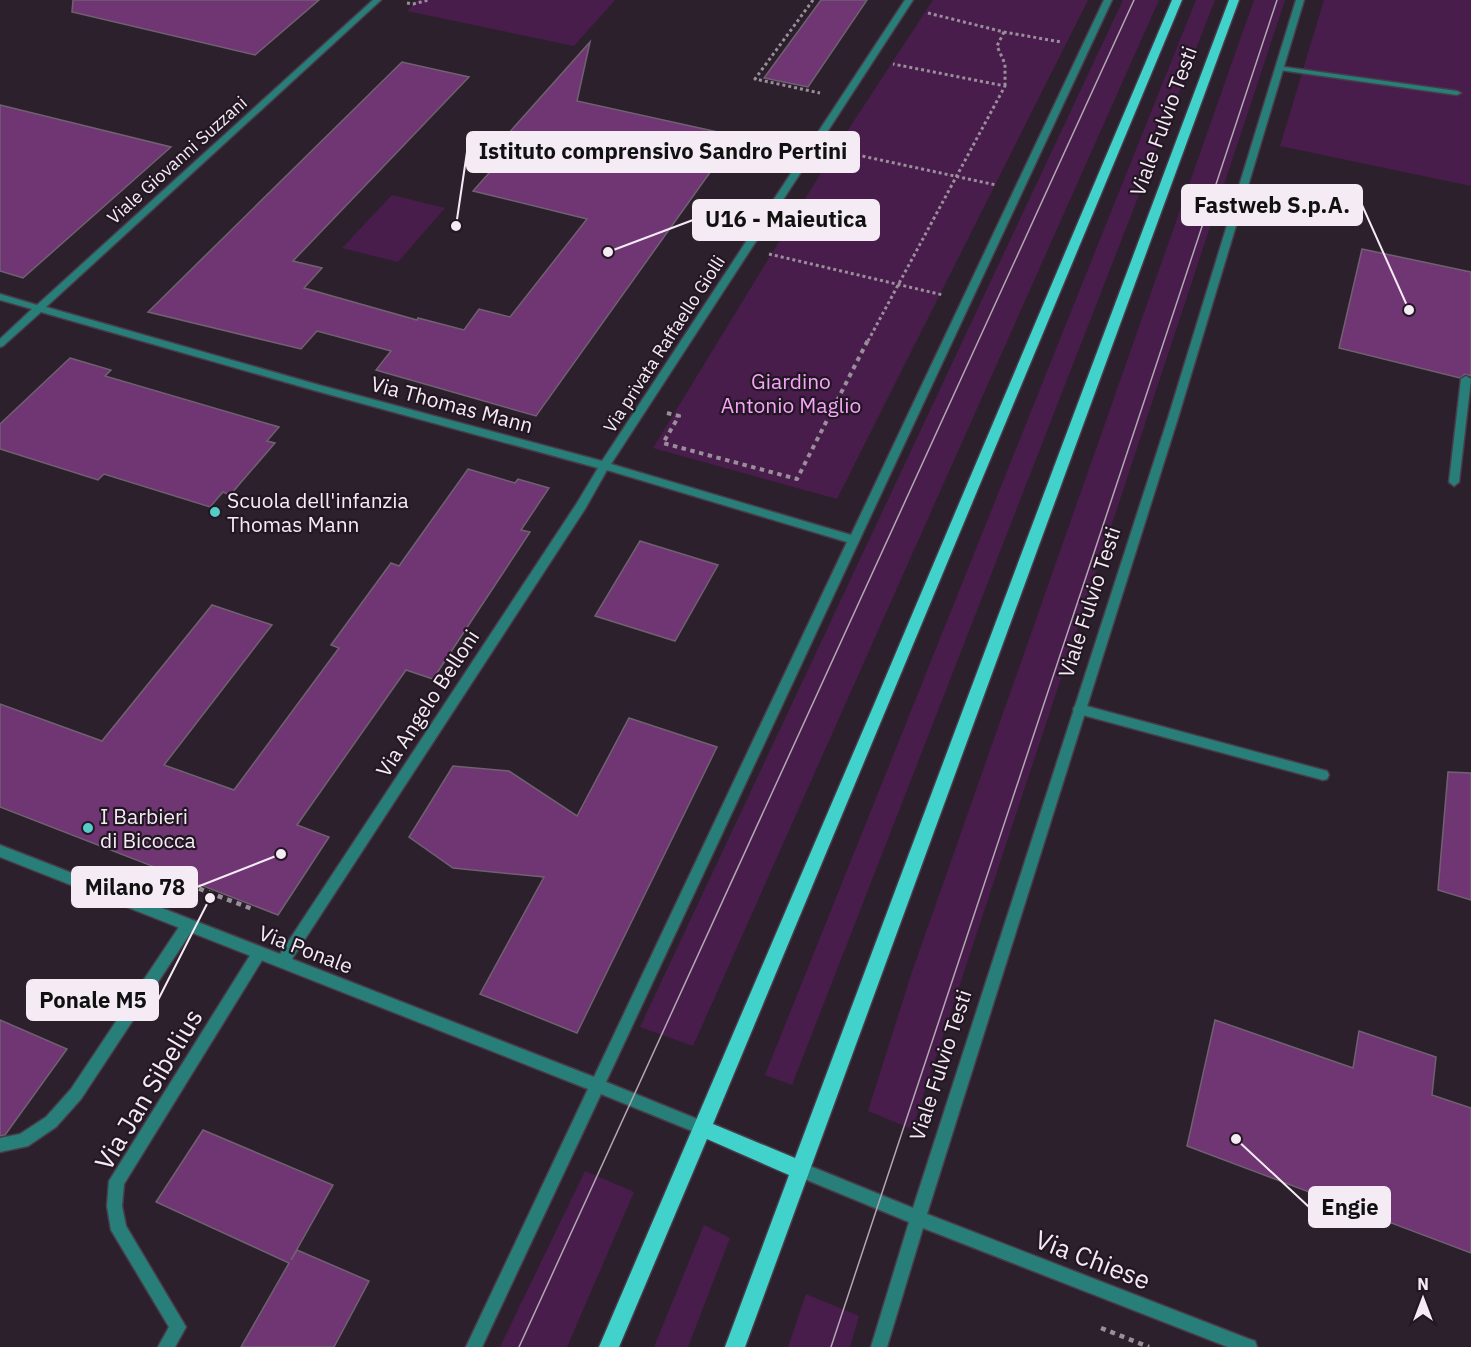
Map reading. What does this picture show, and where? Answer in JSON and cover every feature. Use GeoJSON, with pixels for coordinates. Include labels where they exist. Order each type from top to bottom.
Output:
{"type":"FeatureCollection","features":[{"type":"Feature","properties":{"kind":"main road","name":"Viale Fulvio Testi"},"geometry":{"type":"LineString","coordinates":[[609,1347],[886,696],[1177,0]]}},
{"type":"Feature","properties":{"kind":"main road","name":"Viale Fulvio Testi"},"geometry":{"type":"LineString","coordinates":[[735,1347],[1234,0]]}},
{"type":"Feature","properties":{"kind":"main road"},"geometry":{"type":"LineString","coordinates":[[702,1128],[800,1170]]}},
{"type":"Feature","properties":{"kind":"street","name":"Viale Giovanni Suzzani"},"geometry":{"type":"LineString","coordinates":[[0,344],[377,0]]}},
{"type":"Feature","properties":{"kind":"street","name":"Via privata Raffaello Giolli"},"geometry":{"type":"LineString","coordinates":[[606,466],[621,438],[909,0]]}},
{"type":"Feature","properties":{"kind":"street"},"geometry":{"type":"LineString","coordinates":[[474,1347],[1108,0]]}},
{"type":"Feature","properties":{"kind":"street","name":"Viale Fulvio Testi"},"geometry":{"type":"LineString","coordinates":[[879,1347],[1173,418],[1300,0]]}},
{"type":"Feature","properties":{"kind":"street"},"geometry":{"type":"LineString","coordinates":[[1280,68],[1457,93]]}},
{"type":"Feature","properties":{"kind":"street","name":"Via Thomas Mann"},"geometry":{"type":"LineString","coordinates":[[0,297],[317,388],[606,466],[854,540]]}},
{"type":"Feature","properties":{"kind":"street"},"geometry":{"type":"LineString","coordinates":[[1454,482],[1466,379]]}},
{"type":"Feature","properties":{"kind":"street","name":"Via Angelo Belloni"},"geometry":{"type":"LineString","coordinates":[[282,963],[606,466]]}},
{"type":"Feature","properties":{"kind":"street"},"geometry":{"type":"LineString","coordinates":[[1079,710],[1323,775]]}},
{"type":"Feature","properties":{"kind":"street","name":"Via Ponale"},"geometry":{"type":"LineString","coordinates":[[0,851],[597,1086]]}},
{"type":"Feature","properties":{"kind":"street"},"geometry":{"type":"LineString","coordinates":[[0,1145],[23,1141],[51,1122],[76,1094],[188,925]]}},
{"type":"Feature","properties":{"kind":"street","name":"Via Jan Sibelius"},"geometry":{"type":"LineString","coordinates":[[166,1347],[178,1327],[119,1230],[114,1216],[115,1189],[117,1181],[259,953]]}},
{"type":"Feature","properties":{"kind":"street"},"geometry":{"type":"LineString","coordinates":[[597,1086],[702,1128]]}},
{"type":"Feature","properties":{"kind":"street"},"geometry":{"type":"LineString","coordinates":[[800,1170],[918,1218]]}},
{"type":"Feature","properties":{"kind":"street","name":"Via Chiese"},"geometry":{"type":"LineString","coordinates":[[918,1218],[1249,1347]]}},
{"type":"Feature","properties":{"kind":"path"},"geometry":{"type":"LineString","coordinates":[[407,3],[413,4],[429,0]]}},
{"type":"Feature","properties":{"kind":"path"},"geometry":{"type":"LineString","coordinates":[[813,0],[755,79],[827,95]]}},
{"type":"Feature","properties":{"kind":"path"},"geometry":{"type":"LineString","coordinates":[[921,12],[1004,32],[1066,43]]}},
{"type":"Feature","properties":{"kind":"path"},"geometry":{"type":"LineString","coordinates":[[666,413],[679,416],[663,443],[796,479],[897,284],[1005,86],[1005,64],[998,46],[1004,32]]}},
{"type":"Feature","properties":{"kind":"path"},"geometry":{"type":"LineString","coordinates":[[890,64],[1005,86]]}},
{"type":"Feature","properties":{"kind":"path"},"geometry":{"type":"LineString","coordinates":[[836,150],[1018,190]]}},
{"type":"Feature","properties":{"kind":"path"},"geometry":{"type":"LineString","coordinates":[[769,254],[967,300]]}},
{"type":"Feature","properties":{"kind":"path"},"geometry":{"type":"LineString","coordinates":[[171,878],[255,910]]}},
{"type":"Feature","properties":{"kind":"path"},"geometry":{"type":"LineString","coordinates":[[1101,1328],[1149,1347]]}},
{"type":"Feature","properties":{"kind":"green space"},"geometry":{"type":"Polygon","coordinates":[[[418,0],[615,0],[574,46],[407,11],[418,0]]]}},
{"type":"Feature","properties":{"kind":"green space","name":"Giardino Antonio Maglio"},"geometry":{"type":"Polygon","coordinates":[[[933,0],[1088,0],[837,499],[653,448],[835,150],[933,0]]]}},
{"type":"Feature","properties":{"kind":"green space"},"geometry":{"type":"Polygon","coordinates":[[[1123,0],[1159,0],[693,1046],[640,1027],[1123,0]]]}},
{"type":"Feature","properties":{"kind":"green space"},"geometry":{"type":"Polygon","coordinates":[[[1196,0],[1215,0],[792,1085],[765,1075],[1196,0]]]}},
{"type":"Feature","properties":{"kind":"green space"},"geometry":{"type":"Polygon","coordinates":[[[1254,0],[1285,0],[912,1129],[868,1111],[912,972],[1254,0]]]}},
{"type":"Feature","properties":{"kind":"green space"},"geometry":{"type":"Polygon","coordinates":[[[1324,0],[1471,0],[1471,186],[1280,146],[1324,0]]]}},
{"type":"Feature","properties":{"kind":"green space"},"geometry":{"type":"Polygon","coordinates":[[[392,195],[445,208],[398,262],[342,248],[392,195]]]}},
{"type":"Feature","properties":{"kind":"green space"},"geometry":{"type":"Polygon","coordinates":[[[585,1171],[634,1192],[567,1347],[500,1347],[585,1171]]]}},
{"type":"Feature","properties":{"kind":"green space"},"geometry":{"type":"Polygon","coordinates":[[[704,1225],[730,1238],[688,1347],[654,1347],[704,1225]]]}},
{"type":"Feature","properties":{"kind":"green space"},"geometry":{"type":"Polygon","coordinates":[[[806,1294],[859,1316],[850,1347],[788,1347],[806,1294]]]}},
{"type":"Feature","properties":{"kind":"building"},"geometry":{"type":"Polygon","coordinates":[[[73,0],[319,0],[255,55],[72,12],[73,0]]]}},
{"type":"Feature","properties":{"kind":"building"},"geometry":{"type":"Polygon","coordinates":[[[821,0],[867,0],[808,87],[764,78],[821,0]]]}},
{"type":"Feature","properties":{"kind":"building"},"geometry":{"type":"Polygon","coordinates":[[[590,42],[577,101],[736,136],[536,416],[376,370],[391,351],[317,331],[301,349],[148,312],[402,62],[469,77],[293,261],[322,268],[304,288],[417,320],[418,318],[464,330],[479,309],[510,317],[587,219],[473,191],[520,138],[507,135],[590,42]]]}},
{"type":"Feature","properties":{"kind":"building"},"geometry":{"type":"Polygon","coordinates":[[[0,105],[171,147],[23,278],[0,271],[0,105]]]}},
{"type":"Feature","properties":{"kind":"building"},"geometry":{"type":"Polygon","coordinates":[[[1362,249],[1471,272],[1471,376],[1465,374],[1460,378],[1339,348],[1362,249]]]}},
{"type":"Feature","properties":{"kind":"building"},"geometry":{"type":"Polygon","coordinates":[[[70,358],[111,370],[105,376],[279,427],[267,441],[275,443],[230,495],[223,492],[210,507],[104,474],[98,480],[0,449],[0,424],[70,358]]]}},
{"type":"Feature","properties":{"kind":"building"},"geometry":{"type":"Polygon","coordinates":[[[468,469],[515,483],[518,479],[549,488],[521,530],[530,532],[433,679],[406,670],[297,825],[329,837],[278,915],[0,807],[0,704],[102,741],[212,605],[272,625],[164,765],[234,790],[339,648],[331,645],[391,563],[399,566],[468,469]]]}},
{"type":"Feature","properties":{"kind":"building"},"geometry":{"type":"Polygon","coordinates":[[[640,541],[718,565],[675,641],[595,616],[640,541]]]}},
{"type":"Feature","properties":{"kind":"building"},"geometry":{"type":"Polygon","coordinates":[[[629,718],[717,747],[577,1033],[480,994],[544,877],[453,868],[409,837],[453,766],[509,771],[577,816],[629,718]]]}},
{"type":"Feature","properties":{"kind":"building"},"geometry":{"type":"Polygon","coordinates":[[[1448,772],[1471,773],[1471,900],[1438,890],[1448,772]]]}},
{"type":"Feature","properties":{"kind":"building"},"geometry":{"type":"Polygon","coordinates":[[[0,1020],[67,1049],[5,1135],[0,1136],[0,1020]]]}},
{"type":"Feature","properties":{"kind":"building"},"geometry":{"type":"Polygon","coordinates":[[[1215,1020],[1353,1068],[1359,1031],[1436,1057],[1432,1095],[1471,1108],[1471,1253],[1187,1146],[1215,1020]]]}},
{"type":"Feature","properties":{"kind":"building"},"geometry":{"type":"Polygon","coordinates":[[[203,1130],[333,1185],[291,1260],[297,1250],[369,1281],[334,1347],[241,1347],[289,1263],[156,1202],[203,1130]]]}},
{"type":"Feature","properties":{"kind":"tram line"},"geometry":{"type":"LineString","coordinates":[[519,1347],[1134,0]]}},
{"type":"Feature","properties":{"kind":"tram line"},"geometry":{"type":"LineString","coordinates":[[831,1347],[1277,0]]}},
{"type":"Feature","properties":{"kind":"place","name":"Istituto comprensivo Sandro Pertini"},"geometry":{"type":"Point","coordinates":[456,226]}},
{"type":"Feature","properties":{"kind":"place","name":"U16 - Maieutica"},"geometry":{"type":"Point","coordinates":[608,252]}},
{"type":"Feature","properties":{"kind":"place","name":"Fastweb S.p.A."},"geometry":{"type":"Point","coordinates":[1409,310]}},
{"type":"Feature","properties":{"kind":"place","name":"Scuola dell'infanzia Thomas Mann"},"geometry":{"type":"Point","coordinates":[215,512]}},
{"type":"Feature","properties":{"kind":"place","name":"I Barbieri di Bicocca"},"geometry":{"type":"Point","coordinates":[88,828]}},
{"type":"Feature","properties":{"kind":"place","name":"Milano 78"},"geometry":{"type":"Point","coordinates":[281,854]}},
{"type":"Feature","properties":{"kind":"place","name":"Ponale M5"},"geometry":{"type":"Point","coordinates":[210,898]}},
{"type":"Feature","properties":{"kind":"place","name":"Engie"},"geometry":{"type":"Point","coordinates":[1236,1139]}}]}
